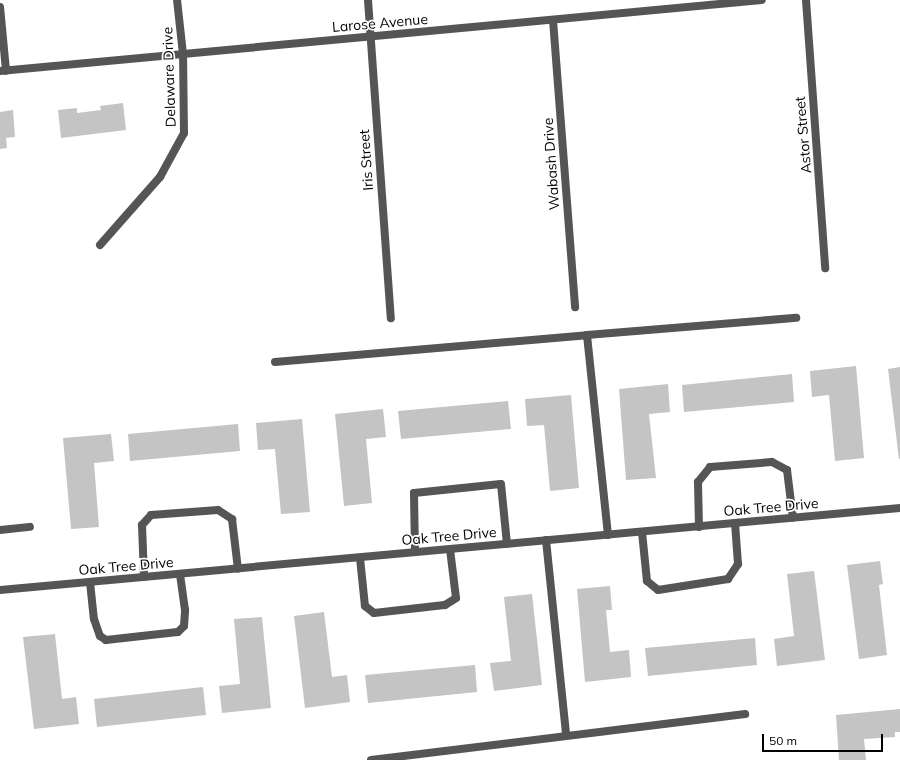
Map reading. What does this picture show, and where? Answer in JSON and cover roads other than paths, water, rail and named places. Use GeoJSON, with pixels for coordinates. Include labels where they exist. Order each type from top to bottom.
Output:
{"type":"FeatureCollection","features":[{"type":"Feature","properties":{"kind":"street","name":"Delaware Drive"},"geometry":{"type":"LineString","coordinates":[[100,244],[160,177],[184,133],[182,54],[177,0]]}},
{"type":"Feature","properties":{"kind":"street","name":"Iris Street"},"geometry":{"type":"LineString","coordinates":[[368,0],[391,318]]}},
{"type":"Feature","properties":{"kind":"street","name":"Larose Avenue"},"geometry":{"type":"LineString","coordinates":[[3,71],[762,0]]}},
{"type":"Feature","properties":{"kind":"street","name":"Astor Street"},"geometry":{"type":"LineString","coordinates":[[806,0],[825,268]]}},
{"type":"Feature","properties":{"kind":"street"},"geometry":{"type":"LineString","coordinates":[[0,7],[3,71]]}},
{"type":"Feature","properties":{"kind":"street","name":"Wabash Drive"},"geometry":{"type":"LineString","coordinates":[[553,20],[575,307]]}},
{"type":"Feature","properties":{"kind":"street"},"geometry":{"type":"LineString","coordinates":[[275,362],[796,318]]}},
{"type":"Feature","properties":{"kind":"street"},"geometry":{"type":"LineString","coordinates":[[587,335],[608,535]]}},
{"type":"Feature","properties":{"kind":"street"},"geometry":{"type":"LineString","coordinates":[[698,526],[698,482],[710,467],[772,462],[786,470],[793,518]]}},
{"type":"Feature","properties":{"kind":"street"},"geometry":{"type":"LineString","coordinates":[[415,552],[414,492],[501,484],[506,544]]}},
{"type":"Feature","properties":{"kind":"street","name":"Oak Tree Drive"},"geometry":{"type":"LineString","coordinates":[[0,590],[900,508]]}},
{"type":"Feature","properties":{"kind":"street"},"geometry":{"type":"LineString","coordinates":[[144,577],[142,525],[151,515],[218,510],[232,519],[238,569]]}},
{"type":"Feature","properties":{"kind":"street"},"geometry":{"type":"LineString","coordinates":[[642,532],[647,581],[658,590],[728,578],[738,564],[735,523]]}},
{"type":"Feature","properties":{"kind":"street"},"geometry":{"type":"LineString","coordinates":[[0,530],[30,527]]}},
{"type":"Feature","properties":{"kind":"street"},"geometry":{"type":"LineString","coordinates":[[546,540],[566,735]]}},
{"type":"Feature","properties":{"kind":"street"},"geometry":{"type":"LineString","coordinates":[[360,558],[365,606],[374,613],[445,605],[456,598],[450,549]]}},
{"type":"Feature","properties":{"kind":"street"},"geometry":{"type":"LineString","coordinates":[[90,582],[94,619],[100,636],[106,640],[178,632],[184,626],[185,610],[180,574]]}},
{"type":"Feature","properties":{"kind":"street"},"geometry":{"type":"LineString","coordinates":[[371,760],[745,714]]}}]}
